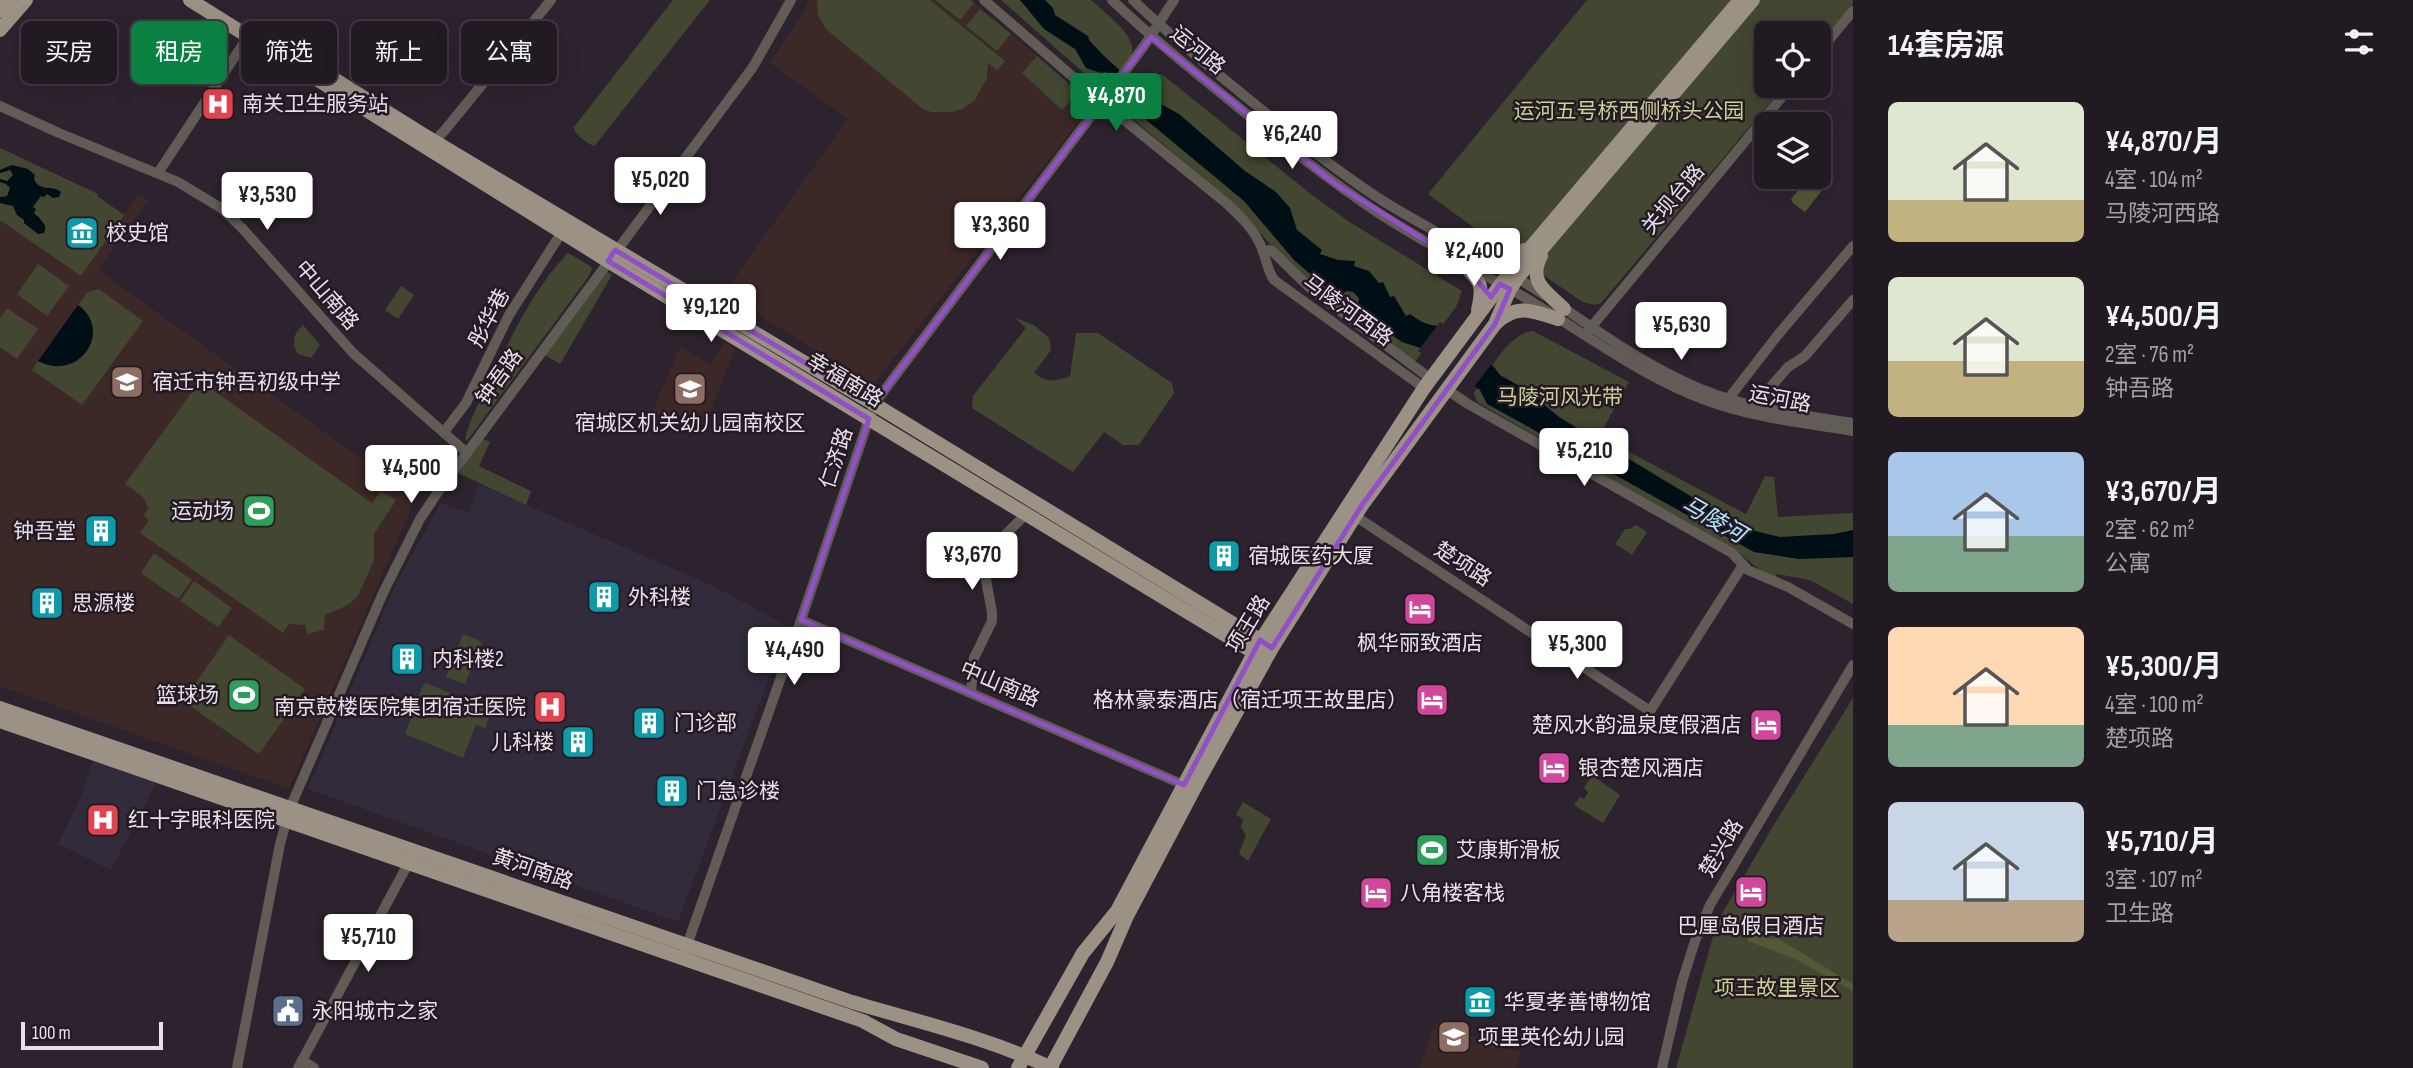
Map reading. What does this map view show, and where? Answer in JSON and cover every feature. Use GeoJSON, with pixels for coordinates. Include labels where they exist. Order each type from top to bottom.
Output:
{"type":"FeatureCollection","features":[{"type":"Feature","properties":{"kind":"main road"},"geometry":{"type":"LineString","coordinates":[[0,11],[9,0]]}},
{"type":"Feature","properties":{"kind":"main road"},"geometry":{"type":"LineString","coordinates":[[0,30],[26,0]]}},
{"type":"Feature","properties":{"kind":"main road","name":"幸福南路"},"geometry":{"type":"LineString","coordinates":[[190,0],[241,28]]}},
{"type":"Feature","properties":{"kind":"main road","name":"幸福南路"},"geometry":{"type":"LineString","coordinates":[[208,0],[241,25]]}},
{"type":"Feature","properties":{"kind":"main road"},"geometry":{"type":"LineString","coordinates":[[1561,314],[1535,276],[1536,267],[1552,229],[1740,0]]}},
{"type":"Feature","properties":{"kind":"main road"},"geometry":{"type":"LineString","coordinates":[[1465,257],[1512,258],[1552,229],[1754,0]]}},
{"type":"Feature","properties":{"kind":"main road","name":"幸福南路"},"geometry":{"type":"LineString","coordinates":[[333,84],[612,256],[869,419],[1026,514],[1263,650]]}},
{"type":"Feature","properties":{"kind":"main road","name":"项王路"},"geometry":{"type":"LineString","coordinates":[[1021,1061],[1083,953],[1117,911],[1184,785],[1263,650],[1427,383],[1476,318],[1552,229]]}},
{"type":"Feature","properties":{"kind":"main road","name":"幸福南路"},"geometry":{"type":"LineString","coordinates":[[612,256],[874,404],[1263,650]]}},
{"type":"Feature","properties":{"kind":"main road"},"geometry":{"type":"LineString","coordinates":[[1465,257],[1483,292],[1476,318]]}},
{"type":"Feature","properties":{"kind":"main road","name":"项王路"},"geometry":{"type":"LineString","coordinates":[[1051,1068],[1263,650],[1355,516],[1495,324],[1509,281]]}},
{"type":"Feature","properties":{"kind":"main road"},"geometry":{"type":"LineString","coordinates":[[1495,324],[1507,313],[1520,310],[1561,314]]}},
{"type":"Feature","properties":{"kind":"main road","name":"黄河南路"},"geometry":{"type":"LineString","coordinates":[[0,708],[288,815],[408,864],[863,1021],[896,1039],[982,1068]]}},
{"type":"Feature","properties":{"kind":"main road","name":"黄河南路"},"geometry":{"type":"LineString","coordinates":[[0,721],[687,945],[874,1009],[930,1023],[1021,1061],[1051,1068]]}},
{"type":"Feature","properties":{"kind":"street"},"geometry":{"type":"LineString","coordinates":[[430,145],[551,0]]}},
{"type":"Feature","properties":{"kind":"street","name":"钟吾路"},"geometry":{"type":"LineString","coordinates":[[237,1068],[280,844],[288,815],[400,558],[432,501],[753,67],[791,0]]}},
{"type":"Feature","properties":{"kind":"street","name":"马陵河西路"},"geometry":{"type":"LineString","coordinates":[[984,0],[1102,102],[1225,202],[1253,232],[1274,280],[1427,383]]}},
{"type":"Feature","properties":{"kind":"street","name":"运河路"},"geometry":{"type":"LineString","coordinates":[[1112,0],[1151,37],[1334,183],[1379,214],[1509,281],[1682,390],[1753,409],[1775,419],[1853,432]]}},
{"type":"Feature","properties":{"kind":"street","name":"运河路"},"geometry":{"type":"LineString","coordinates":[[1133,0],[1338,171],[1465,257]]}},
{"type":"Feature","properties":{"kind":"street","name":"仁济路"},"geometry":{"type":"LineString","coordinates":[[682,960],[874,404],[1151,37],[1174,0]]}},
{"type":"Feature","properties":{"kind":"street"},"geometry":{"type":"LineString","coordinates":[[1831,37],[1853,11]]}},
{"type":"Feature","properties":{"kind":"street"},"geometry":{"type":"LineString","coordinates":[[158,173],[241,48]]}},
{"type":"Feature","properties":{"kind":"street","name":"关坝台路"},"geometry":{"type":"LineString","coordinates":[[1588,331],[1781,98]]}},
{"type":"Feature","properties":{"kind":"street","name":"中山南路"},"geometry":{"type":"LineString","coordinates":[[0,106],[178,182],[232,217],[353,353],[467,453]]}},
{"type":"Feature","properties":{"kind":"street","name":"彤华巷"},"geometry":{"type":"LineString","coordinates":[[444,432],[466,403],[509,315],[565,227]]}},
{"type":"Feature","properties":{"kind":"street"},"geometry":{"type":"LineString","coordinates":[[1728,402],[1777,336],[1853,246]]}},
{"type":"Feature","properties":{"kind":"street","name":"马陵河西路"},"geometry":{"type":"LineString","coordinates":[[1264,253],[1272,251],[1311,289],[1427,383]]}},
{"type":"Feature","properties":{"kind":"street"},"geometry":{"type":"LineString","coordinates":[[1753,409],[1788,367],[1805,356],[1853,300]]}},
{"type":"Feature","properties":{"kind":"street"},"geometry":{"type":"LineString","coordinates":[[1446,389],[1732,553],[1755,574],[1788,587],[1853,624]]}},
{"type":"Feature","properties":{"kind":"street","name":"运河路"},"geometry":{"type":"LineString","coordinates":[[1753,409],[1853,423]]}},
{"type":"Feature","properties":{"kind":"street"},"geometry":{"type":"LineString","coordinates":[[971,692],[974,657],[992,621],[986,580],[987,560],[997,543],[1026,514]]}},
{"type":"Feature","properties":{"kind":"street","name":"楚项路"},"geometry":{"type":"LineString","coordinates":[[1355,516],[1650,711],[1743,565]]}},
{"type":"Feature","properties":{"kind":"street","name":"中山南路"},"geometry":{"type":"LineString","coordinates":[[801,620],[1184,785]]}},
{"type":"Feature","properties":{"kind":"street","name":"楚兴路"},"geometry":{"type":"LineString","coordinates":[[1662,1068],[1682,982],[1710,905],[1853,664]]}},
{"type":"Feature","properties":{"kind":"street"},"geometry":{"type":"LineString","coordinates":[[314,1068],[300,1064],[408,864]]}},
{"type":"Feature","properties":{"kind":"highlighted area"},"geometry":{"type":"Polygon","coordinates":[[[1151,37],[1334,183],[1463,264],[1491,297],[1500,284],[1510,289],[1495,324],[1362,505],[1272,648],[1260,640],[1184,785],[801,620],[869,419],[608,261],[615,250],[874,404],[1151,37]]]}},
{"type":"Feature","properties":{"kind":"shaded area"},"geometry":{"type":"Polygon","coordinates":[[[809,0],[972,0],[1090,101],[1090,107],[872,386],[724,293],[848,119],[770,63],[809,0]]]}},
{"type":"Feature","properties":{"kind":"shaded area","name":"宿迁市钟吾初级中学"},"geometry":{"type":"Polygon","coordinates":[[[0,148],[98,194],[97,196],[124,214],[138,194],[148,200],[98,270],[412,495],[410,511],[289,789],[0,686],[0,148]]]}},
{"type":"Feature","properties":{"kind":"shaded area","name":"宿城区机关幼儿园南校区"},"geometry":{"type":"Polygon","coordinates":[[[724,342],[735,349],[701,435],[651,414],[680,347],[711,365],[724,342]]]}},
{"type":"Feature","properties":{"kind":"shaded area","name":"南京鼓楼医院集团宿迁医院"},"geometry":{"type":"Polygon","coordinates":[[[478,484],[709,584],[788,626],[678,922],[308,789],[396,583],[441,503],[469,513],[478,484]]]}},
{"type":"Feature","properties":{"kind":"shaded area","name":"红十字眼科医院"},"geometry":{"type":"Polygon","coordinates":[[[93,761],[156,783],[111,870],[58,844],[81,797],[93,761]]]}},
{"type":"Feature","properties":{"kind":"shaded area","name":"项里英伦幼儿园"},"geometry":{"type":"Polygon","coordinates":[[[1434,1023],[1522,1052],[1516,1068],[1420,1068],[1434,1023]]]}},
{"type":"Feature","properties":{"kind":"green space"},"geometry":{"type":"Polygon","coordinates":[[[673,0],[710,0],[596,144],[594,146],[588,143],[578,136],[574,127],[673,0]]]}},
{"type":"Feature","properties":{"kind":"green space"},"geometry":{"type":"Polygon","coordinates":[[[817,0],[930,0],[1005,61],[997,70],[988,63],[987,78],[975,100],[962,109],[931,112],[923,109],[827,30],[818,16],[817,0]]]}},
{"type":"Feature","properties":{"kind":"green space"},"geometry":{"type":"Polygon","coordinates":[[[935,0],[970,0],[974,3],[960,20],[935,0]]]}},
{"type":"Feature","properties":{"kind":"green space"},"geometry":{"type":"Polygon","coordinates":[[[1001,0],[1091,0],[1125,33],[1132,48],[1131,55],[1108,86],[1100,87],[1001,0]]]}},
{"type":"Feature","properties":{"kind":"green space","name":"运河五号桥西侧桥头公园"},"geometry":{"type":"Polygon","coordinates":[[[1587,0],[1853,0],[1853,4],[1831,30],[1831,21],[1754,21],[1754,98],[1774,98],[1762,112],[1754,112],[1754,122],[1601,303],[1595,305],[1583,302],[1428,194],[1587,0]]]}},
{"type":"Feature","properties":{"kind":"green space"},"geometry":{"type":"Polygon","coordinates":[[[980,9],[1011,34],[997,51],[966,26],[980,9]]]}},
{"type":"Feature","properties":{"kind":"green space"},"geometry":{"type":"Polygon","coordinates":[[[1037,56],[1078,92],[1062,110],[1022,73],[1037,56]]]}},
{"type":"Feature","properties":{"kind":"green space"},"geometry":{"type":"Polygon","coordinates":[[[1152,73],[1163,75],[1348,221],[1462,291],[1456,307],[1414,363],[1290,266],[1234,204],[1132,118],[1126,107],[1127,103],[1152,73]]]}},
{"type":"Feature","properties":{"kind":"green space"},"geometry":{"type":"Polygon","coordinates":[[[0,148],[98,194],[97,196],[124,215],[81,276],[0,220],[0,148]]]}},
{"type":"Feature","properties":{"kind":"green space"},"geometry":{"type":"Polygon","coordinates":[[[1800,189],[1823,189],[1805,212],[1791,199],[1800,189]]]}},
{"type":"Feature","properties":{"kind":"green space"},"geometry":{"type":"Polygon","coordinates":[[[568,253],[592,268],[589,276],[467,441],[465,439],[473,416],[516,329],[534,297],[568,253]]]}},
{"type":"Feature","properties":{"kind":"green space"},"geometry":{"type":"Polygon","coordinates":[[[38,264],[69,286],[47,316],[17,294],[38,264]]]}},
{"type":"Feature","properties":{"kind":"green space"},"geometry":{"type":"Polygon","coordinates":[[[604,270],[612,275],[560,364],[543,354],[604,270]]]}},
{"type":"Feature","properties":{"kind":"green space"},"geometry":{"type":"Polygon","coordinates":[[[401,286],[414,295],[398,319],[385,310],[401,286]]]}},
{"type":"Feature","properties":{"kind":"green space"},"geometry":{"type":"Polygon","coordinates":[[[99,289],[143,321],[82,405],[32,370],[38,361],[58,366],[77,361],[83,308],[78,305],[88,292],[99,289]]]}},
{"type":"Feature","properties":{"kind":"green space"},"geometry":{"type":"Polygon","coordinates":[[[7,308],[38,329],[17,359],[0,347],[0,318],[7,308]]]}},
{"type":"Feature","properties":{"kind":"green space"},"geometry":{"type":"Polygon","coordinates":[[[1015,318],[1034,325],[1049,338],[1051,350],[1034,373],[1043,379],[1055,380],[1070,376],[1076,333],[1098,333],[1172,383],[1174,393],[1139,445],[1123,445],[1104,432],[1073,472],[972,408],[973,396],[1026,328],[1015,318]]]}},
{"type":"Feature","properties":{"kind":"green space"},"geometry":{"type":"Polygon","coordinates":[[[303,325],[320,345],[311,358],[298,354],[294,346],[295,335],[303,325]]]}},
{"type":"Feature","properties":{"kind":"green space","name":"马陵河风光带"},"geometry":{"type":"Polygon","coordinates":[[[1533,331],[1629,382],[1599,436],[1746,514],[1765,476],[1774,477],[1778,517],[1853,513],[1853,604],[1810,580],[1776,574],[1777,578],[1764,572],[1738,552],[1477,402],[1474,393],[1499,356],[1515,339],[1533,331]]]}},
{"type":"Feature","properties":{"kind":"green space"},"geometry":{"type":"Polygon","coordinates":[[[200,381],[372,503],[381,491],[396,500],[374,534],[374,560],[358,596],[348,605],[325,615],[324,630],[307,634],[305,625],[289,624],[283,633],[140,533],[149,520],[144,516],[148,508],[143,497],[125,484],[200,381]]]}},
{"type":"Feature","properties":{"kind":"green space"},"geometry":{"type":"Polygon","coordinates":[[[483,439],[490,442],[479,466],[531,491],[526,505],[458,473],[483,439]]]}},
{"type":"Feature","properties":{"kind":"green space"},"geometry":{"type":"Polygon","coordinates":[[[1636,525],[1647,532],[1632,555],[1615,544],[1625,529],[1636,525]]]}},
{"type":"Feature","properties":{"kind":"green space"},"geometry":{"type":"Polygon","coordinates":[[[154,553],[192,580],[178,599],[141,573],[154,553]]]}},
{"type":"Feature","properties":{"kind":"green space"},"geometry":{"type":"Polygon","coordinates":[[[194,581],[232,608],[218,627],[180,601],[194,581]]]}},
{"type":"Feature","properties":{"kind":"green space"},"geometry":{"type":"Polygon","coordinates":[[[463,634],[482,642],[465,684],[446,677],[463,634]]]}},
{"type":"Feature","properties":{"kind":"green space","name":"篮球场"},"geometry":{"type":"Polygon","coordinates":[[[229,635],[305,689],[259,754],[183,701],[229,635]]]}},
{"type":"Feature","properties":{"kind":"green space"},"geometry":{"type":"Polygon","coordinates":[[[426,683],[488,709],[489,717],[485,728],[476,725],[463,758],[405,734],[426,683]]]}},
{"type":"Feature","properties":{"kind":"green space","name":"项王故里景区"},"geometry":{"type":"Polygon","coordinates":[[[1853,698],[1853,1068],[1676,1068],[1717,922],[1853,698]]]}},
{"type":"Feature","properties":{"kind":"green space"},"geometry":{"type":"Polygon","coordinates":[[[1592,775],[1620,795],[1603,823],[1574,805],[1580,797],[1584,799],[1588,792],[1584,788],[1592,775]]]}},
{"type":"Feature","properties":{"kind":"green space"},"geometry":{"type":"Polygon","coordinates":[[[1243,802],[1271,819],[1248,861],[1239,854],[1246,835],[1241,827],[1243,819],[1236,815],[1243,802]]]}},
{"type":"Feature","properties":{"kind":"green space"},"geometry":{"type":"Polygon","coordinates":[[[1752,917],[1758,921],[1754,929],[1771,939],[1777,938],[1853,984],[1853,991],[1797,960],[1748,941],[1748,936],[1742,933],[1752,917]]]}},
{"type":"Feature","properties":{"kind":"water","name":"马陵河"},"geometry":{"type":"Polygon","coordinates":[[[1020,0],[1045,0],[1053,8],[1055,15],[1088,36],[1103,55],[1150,98],[1179,114],[1245,171],[1276,192],[1290,208],[1297,230],[1322,250],[1320,254],[1338,260],[1355,261],[1354,266],[1369,271],[1379,283],[1383,282],[1390,297],[1394,296],[1406,316],[1410,314],[1425,323],[1441,326],[1494,367],[1500,375],[1539,397],[1542,403],[1559,417],[1697,500],[1755,531],[1780,537],[1834,534],[1853,530],[1853,557],[1799,559],[1754,552],[1487,404],[1480,390],[1424,349],[1402,342],[1357,311],[1359,298],[1353,292],[1347,291],[1337,297],[1294,260],[1244,201],[1144,118],[1139,104],[1130,92],[1106,72],[1086,68],[1075,49],[1044,29],[1020,0]]]}},
{"type":"Feature","properties":{"kind":"water"},"geometry":{"type":"Polygon","coordinates":[[[12,165],[28,169],[35,175],[34,179],[39,186],[61,192],[59,197],[53,198],[47,194],[41,196],[33,207],[36,209],[34,213],[44,224],[44,233],[38,234],[24,223],[13,206],[0,203],[0,197],[7,196],[10,188],[0,182],[0,179],[7,181],[13,175],[10,170],[0,173],[0,170],[12,165]]]}},
{"type":"Feature","properties":{"kind":"water"},"geometry":{"type":"Polygon","coordinates":[[[78,305],[88,316],[93,328],[87,351],[67,365],[53,366],[38,361],[78,305]]]}},
{"type":"Feature","properties":{"kind":"pier"},"geometry":{"type":"Polygon","coordinates":[[[1440,322],[1493,362],[1474,387],[1418,351],[1440,322]]]}},
{"type":"Feature","properties":{"kind":"place","name":"南关卫生服务站"},"geometry":{"type":"Point","coordinates":[218,104]}},
{"type":"Feature","properties":{"kind":"place","name":"校史馆"},"geometry":{"type":"Point","coordinates":[82,233]}},
{"type":"Feature","properties":{"kind":"place","name":"宿迁市钟吾初级中学"},"geometry":{"type":"Point","coordinates":[127,382]}},
{"type":"Feature","properties":{"kind":"place","name":"宿城区机关幼儿园南校区"},"geometry":{"type":"Point","coordinates":[690,389]}},
{"type":"Feature","properties":{"kind":"place","name":"运动场"},"geometry":{"type":"Point","coordinates":[259,511]}},
{"type":"Feature","properties":{"kind":"place","name":"钟吾堂"},"geometry":{"type":"Point","coordinates":[101,531]}},
{"type":"Feature","properties":{"kind":"place","name":"宿城医药大厦"},"geometry":{"type":"Point","coordinates":[1224,556]}},
{"type":"Feature","properties":{"kind":"place","name":"外科楼"},"geometry":{"type":"Point","coordinates":[604,597]}},
{"type":"Feature","properties":{"kind":"place","name":"思源楼"},"geometry":{"type":"Point","coordinates":[47,603]}},
{"type":"Feature","properties":{"kind":"place","name":"枫华丽致酒店"},"geometry":{"type":"Point","coordinates":[1420,609]}},
{"type":"Feature","properties":{"kind":"place","name":"内科楼2"},"geometry":{"type":"Point","coordinates":[407,659]}},
{"type":"Feature","properties":{"kind":"place","name":"篮球场"},"geometry":{"type":"Point","coordinates":[244,695]}},
{"type":"Feature","properties":{"kind":"place","name":"格林豪泰酒店（宿迁项王故里店）"},"geometry":{"type":"Point","coordinates":[1432,700]}},
{"type":"Feature","properties":{"kind":"place","name":"南京鼓楼医院集团宿迁医院"},"geometry":{"type":"Point","coordinates":[550,707]}},
{"type":"Feature","properties":{"kind":"place","name":"门诊部"},"geometry":{"type":"Point","coordinates":[649,723]}},
{"type":"Feature","properties":{"kind":"place","name":"楚风水韵温泉度假酒店"},"geometry":{"type":"Point","coordinates":[1766,725]}},
{"type":"Feature","properties":{"kind":"place","name":"儿科楼"},"geometry":{"type":"Point","coordinates":[578,742]}},
{"type":"Feature","properties":{"kind":"place","name":"银杏楚风酒店"},"geometry":{"type":"Point","coordinates":[1554,768]}},
{"type":"Feature","properties":{"kind":"place","name":"门急诊楼"},"geometry":{"type":"Point","coordinates":[672,791]}},
{"type":"Feature","properties":{"kind":"place","name":"红十字眼科医院"},"geometry":{"type":"Point","coordinates":[103,820]}},
{"type":"Feature","properties":{"kind":"place","name":"艾康斯滑板"},"geometry":{"type":"Point","coordinates":[1432,850]}},
{"type":"Feature","properties":{"kind":"place","name":"巴厘岛假日酒店"},"geometry":{"type":"Point","coordinates":[1751,892]}},
{"type":"Feature","properties":{"kind":"place","name":"八角楼客栈"},"geometry":{"type":"Point","coordinates":[1376,893]}},
{"type":"Feature","properties":{"kind":"place","name":"华夏孝善博物馆"},"geometry":{"type":"Point","coordinates":[1480,1002]}},
{"type":"Feature","properties":{"kind":"place","name":"永阳城市之家"},"geometry":{"type":"Point","coordinates":[288,1011]}},
{"type":"Feature","properties":{"kind":"place","name":"项里英伦幼儿园"},"geometry":{"type":"Point","coordinates":[1454,1037]}}]}
